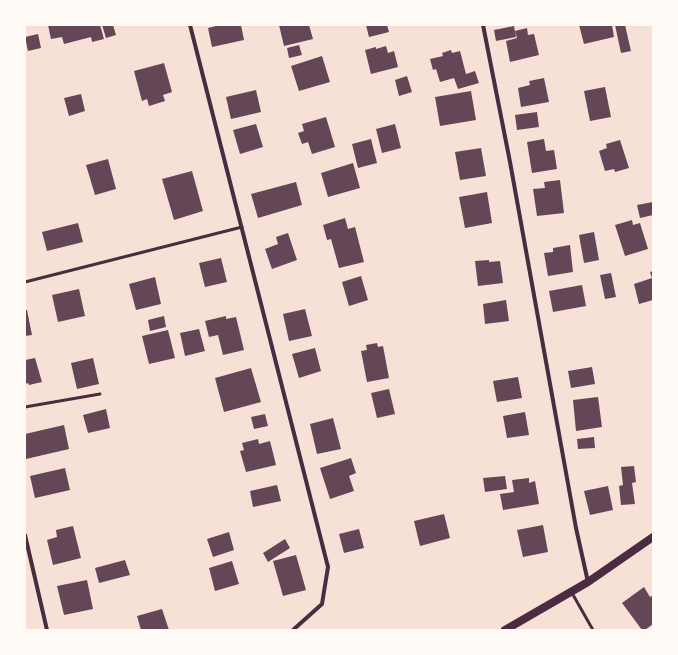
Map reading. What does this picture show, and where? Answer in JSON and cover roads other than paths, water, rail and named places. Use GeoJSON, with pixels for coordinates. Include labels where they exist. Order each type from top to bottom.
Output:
{"type":"FeatureCollection","features":[{"type":"Feature","properties":{"kind":"main road"},"geometry":{"type":"LineString","coordinates":[[505,630],[588,582],[653,537]]}},
{"type":"Feature","properties":{"kind":"street"},"geometry":{"type":"LineString","coordinates":[[190,25],[328,566],[322,604],[293,630]]}},
{"type":"Feature","properties":{"kind":"street"},"geometry":{"type":"LineString","coordinates":[[483,25],[510,162],[576,528],[588,582]]}},
{"type":"Feature","properties":{"kind":"street"},"geometry":{"type":"LineString","coordinates":[[25,535],[47,630]]}},
{"type":"Feature","properties":{"kind":"lane"},"geometry":{"type":"LineString","coordinates":[[25,282],[242,227]]}},
{"type":"Feature","properties":{"kind":"lane"},"geometry":{"type":"LineString","coordinates":[[25,406],[100,394]]}},
{"type":"Feature","properties":{"kind":"lane"},"geometry":{"type":"LineString","coordinates":[[571,592],[593,630]]}}]}
